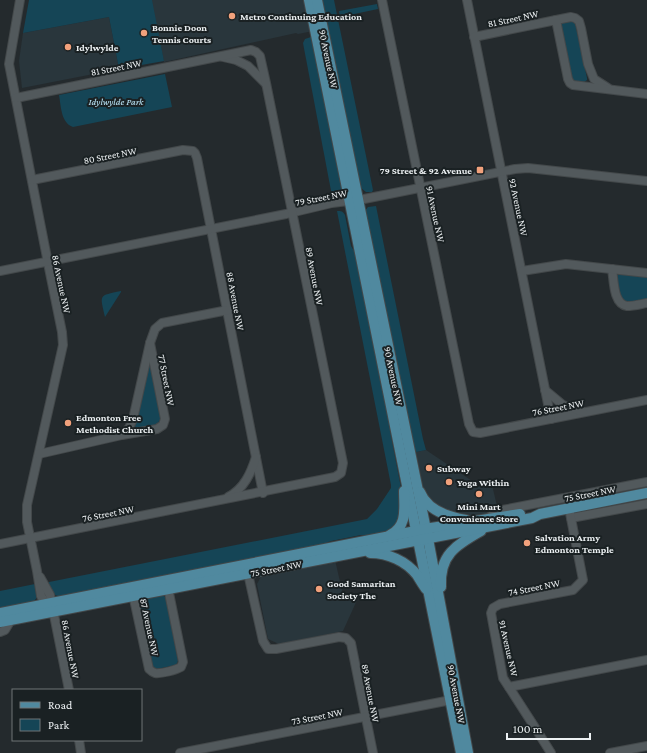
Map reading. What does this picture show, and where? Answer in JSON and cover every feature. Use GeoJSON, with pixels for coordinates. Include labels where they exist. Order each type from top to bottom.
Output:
{"type":"FeatureCollection","features":[{"type":"Feature","properties":{"kind":"main road","name":"90 Avenue NW"},"geometry":{"type":"LineString","coordinates":[[309,0],[416,483],[429,595],[468,753]]}},
{"type":"Feature","properties":{"kind":"main road","name":"90 Avenue NW"},"geometry":{"type":"LineString","coordinates":[[316,0],[405,475],[422,534],[442,617],[460,753]]}},
{"type":"Feature","properties":{"kind":"main road"},"geometry":{"type":"LineString","coordinates":[[386,537],[398,530],[402,523],[404,514],[405,475]]}},
{"type":"Feature","properties":{"kind":"main road"},"geometry":{"type":"LineString","coordinates":[[416,483],[422,497],[436,510],[456,518],[472,521]]}},
{"type":"Feature","properties":{"kind":"main road","name":"75 Street NW"},"geometry":{"type":"LineString","coordinates":[[0,613],[132,592],[247,569],[386,537],[422,534],[489,522],[532,518],[540,514],[570,513],[647,493]]}},
{"type":"Feature","properties":{"kind":"main road","name":"75 Street NW"},"geometry":{"type":"LineString","coordinates":[[247,569],[352,553],[472,521],[489,522]]}},
{"type":"Feature","properties":{"kind":"main road"},"geometry":{"type":"LineString","coordinates":[[442,617],[441,580],[445,562],[456,546],[489,522]]}},
{"type":"Feature","properties":{"kind":"main road"},"geometry":{"type":"LineString","coordinates":[[352,553],[378,553],[395,558],[405,564],[417,575],[429,595]]}},
{"type":"Feature","properties":{"kind":"main road","name":"75 Street NW"},"geometry":{"type":"LineString","coordinates":[[0,622],[50,606]]}},
{"type":"Feature","properties":{"kind":"street","name":"86 Avenue NW"},"geometry":{"type":"LineString","coordinates":[[20,0],[9,64],[62,332],[63,345],[27,505],[27,522],[37,571],[50,595],[50,606],[69,689]]}},
{"type":"Feature","properties":{"kind":"street","name":"91 Avenue NW"},"geometry":{"type":"LineString","coordinates":[[382,0],[469,424],[473,432]]}},
{"type":"Feature","properties":{"kind":"street","name":"92 Avenue NW"},"geometry":{"type":"LineString","coordinates":[[467,0],[551,419]]}},
{"type":"Feature","properties":{"kind":"street","name":"81 Street NW"},"geometry":{"type":"LineString","coordinates":[[474,37],[571,17],[575,18],[579,21],[588,64],[594,79],[610,89]]}},
{"type":"Feature","properties":{"kind":"street","name":"81 Street NW"},"geometry":{"type":"LineString","coordinates":[[556,20],[570,83],[573,85],[647,94]]}},
{"type":"Feature","properties":{"kind":"street","name":"81 Street NW"},"geometry":{"type":"LineString","coordinates":[[16,98],[251,50],[256,52]]}},
{"type":"Feature","properties":{"kind":"street","name":"89 Avenue NW"},"geometry":{"type":"LineString","coordinates":[[256,52],[260,56],[266,83],[342,463],[341,473]]}},
{"type":"Feature","properties":{"kind":"street","name":"81 Street NW"},"geometry":{"type":"LineString","coordinates":[[220,56],[236,60],[248,66],[266,83]]}},
{"type":"Feature","properties":{"kind":"street","name":"80 Street NW"},"geometry":{"type":"LineString","coordinates":[[32,180],[183,150],[193,150]]}},
{"type":"Feature","properties":{"kind":"street","name":"88 Avenue NW"},"geometry":{"type":"LineString","coordinates":[[193,150],[198,158],[263,492]]}},
{"type":"Feature","properties":{"kind":"street","name":"79 Street NW"},"geometry":{"type":"LineString","coordinates":[[0,271],[332,203],[376,197],[514,169],[528,168],[647,181]]}},
{"type":"Feature","properties":{"kind":"street"},"geometry":{"type":"LineString","coordinates":[[522,271],[566,264],[647,273]]}},
{"type":"Feature","properties":{"kind":"street"},"geometry":{"type":"LineString","coordinates":[[612,269],[619,302],[629,306],[647,303]]}},
{"type":"Feature","properties":{"kind":"street","name":"77 Street NW"},"geometry":{"type":"LineString","coordinates":[[122,435],[129,428],[133,419],[150,343],[155,329],[162,323],[228,310]]}},
{"type":"Feature","properties":{"kind":"street","name":"77 Street NW"},"geometry":{"type":"LineString","coordinates":[[39,454],[122,435],[157,429],[163,425],[165,419],[150,343]]}},
{"type":"Feature","properties":{"kind":"street"},"geometry":{"type":"LineString","coordinates":[[545,390],[563,405],[584,413]]}},
{"type":"Feature","properties":{"kind":"street","name":"76 Street NW"},"geometry":{"type":"LineString","coordinates":[[473,432],[480,433],[647,400]]}},
{"type":"Feature","properties":{"kind":"street","name":"76 Street NW"},"geometry":{"type":"LineString","coordinates":[[221,500],[232,495],[245,482],[249,476],[256,456]]}},
{"type":"Feature","properties":{"kind":"street","name":"76 Street NW"},"geometry":{"type":"LineString","coordinates":[[0,544],[263,492],[335,477],[341,473]]}},
{"type":"Feature","properties":{"kind":"street","name":"75 Street NW"},"geometry":{"type":"LineString","coordinates":[[489,522],[497,512],[647,482]]}},
{"type":"Feature","properties":{"kind":"street","name":"75 Street NW"},"geometry":{"type":"LineString","coordinates":[[570,513],[647,504]]}},
{"type":"Feature","properties":{"kind":"street","name":"74 Street NW"},"geometry":{"type":"LineString","coordinates":[[494,608],[500,604],[573,590],[583,580],[570,513]]}},
{"type":"Feature","properties":{"kind":"street","name":"89 Avenue NW"},"geometry":{"type":"LineString","coordinates":[[247,569],[263,641],[268,649],[276,649],[339,637],[346,638],[351,643],[373,753]]}},
{"type":"Feature","properties":{"kind":"street","name":"87 Avenue NW"},"geometry":{"type":"LineString","coordinates":[[132,592],[149,669],[158,673],[178,669],[181,667],[183,662],[167,585]]}},
{"type":"Feature","properties":{"kind":"street","name":"91 Avenue NW"},"geometry":{"type":"LineString","coordinates":[[494,608],[491,613],[503,678],[551,753]]}},
{"type":"Feature","properties":{"kind":"street"},"geometry":{"type":"LineString","coordinates":[[0,632],[5,630],[10,620]]}},
{"type":"Feature","properties":{"kind":"street"},"geometry":{"type":"LineString","coordinates":[[509,687],[647,660]]}},
{"type":"Feature","properties":{"kind":"street","name":"73 Street NW"},"geometry":{"type":"LineString","coordinates":[[180,753],[454,699]]}},
{"type":"Feature","properties":{"kind":"street"},"geometry":{"type":"LineString","coordinates":[[79,741],[81,753]]}},
{"type":"Feature","properties":{"kind":"street"},"geometry":{"type":"LineString","coordinates":[[610,753],[647,746]]}},
{"type":"Feature","properties":{"kind":"shaded area","name":"Metro Continuing Education"},"geometry":{"type":"Polygon","coordinates":[[[151,0],[307,0],[313,31],[298,34],[296,33],[164,62],[151,0]]]}},
{"type":"Feature","properties":{"kind":"shaded area","name":"Idylwylde"},"geometry":{"type":"Polygon","coordinates":[[[109,17],[119,69],[22,88],[19,61],[23,33],[109,17]]]}},
{"type":"Feature","properties":{"kind":"shaded area"},"geometry":{"type":"Polygon","coordinates":[[[426,450],[481,487],[492,485],[497,506],[486,516],[468,517],[444,511],[428,499],[424,491],[416,452],[426,450]]]}},
{"type":"Feature","properties":{"kind":"shaded area"},"geometry":{"type":"Polygon","coordinates":[[[335,560],[344,599],[354,597],[357,600],[343,631],[279,644],[268,639],[257,584],[262,575],[335,560]]]}},
{"type":"Feature","properties":{"kind":"green space"},"geometry":{"type":"Polygon","coordinates":[[[29,0],[152,0],[164,61],[119,69],[109,17],[23,33],[29,0]]]}},
{"type":"Feature","properties":{"kind":"green space"},"geometry":{"type":"Polygon","coordinates":[[[320,0],[334,0],[373,190],[372,192],[366,192],[361,188],[320,0]]]}},
{"type":"Feature","properties":{"kind":"green space"},"geometry":{"type":"Polygon","coordinates":[[[377,4],[378,9],[340,17],[339,11],[377,4]]]}},
{"type":"Feature","properties":{"kind":"green space"},"geometry":{"type":"Polygon","coordinates":[[[571,20],[575,23],[587,78],[587,80],[581,83],[572,80],[560,25],[561,23],[571,20]]]}},
{"type":"Feature","properties":{"kind":"green space"},"geometry":{"type":"Polygon","coordinates":[[[313,37],[346,191],[332,196],[303,43],[305,39],[313,37]]]}},
{"type":"Feature","properties":{"kind":"green space","name":"Idylwylde Park"},"geometry":{"type":"Polygon","coordinates":[[[165,74],[172,107],[73,127],[66,122],[64,118],[59,95],[165,74]]]}},
{"type":"Feature","properties":{"kind":"green space"},"geometry":{"type":"Polygon","coordinates":[[[376,206],[426,450],[416,452],[413,452],[364,212],[368,207],[376,206]]]}},
{"type":"Feature","properties":{"kind":"green space"},"geometry":{"type":"Polygon","coordinates":[[[337,211],[342,212],[345,215],[351,246],[358,257],[387,400],[391,436],[402,493],[401,520],[391,532],[374,535],[361,535],[331,541],[321,545],[61,597],[55,595],[48,584],[49,582],[367,519],[377,509],[391,488],[391,485],[337,211]]]}},
{"type":"Feature","properties":{"kind":"green space"},"geometry":{"type":"Polygon","coordinates":[[[620,274],[647,277],[647,299],[627,303],[621,299],[616,277],[620,274]]]}},
{"type":"Feature","properties":{"kind":"green space"},"geometry":{"type":"Polygon","coordinates":[[[121,292],[105,317],[102,297],[121,292]]]}},
{"type":"Feature","properties":{"kind":"green space"},"geometry":{"type":"Polygon","coordinates":[[[148,365],[151,365],[161,418],[157,424],[137,429],[135,426],[148,365]]]}},
{"type":"Feature","properties":{"kind":"green space"},"geometry":{"type":"Polygon","coordinates":[[[35,584],[37,597],[33,603],[0,609],[0,591],[35,584]]]}},
{"type":"Feature","properties":{"kind":"green space"},"geometry":{"type":"Polygon","coordinates":[[[160,594],[166,598],[178,661],[176,665],[157,669],[152,666],[140,602],[141,599],[160,594]]]}},
{"type":"Feature","properties":{"kind":"place","name":"Metro Continuing Education"},"geometry":{"type":"Point","coordinates":[232,16]}},
{"type":"Feature","properties":{"kind":"place","name":"Bonnie Doon Tennis Courts"},"geometry":{"type":"Point","coordinates":[144,33]}},
{"type":"Feature","properties":{"kind":"place","name":"Idylwylde"},"geometry":{"type":"Point","coordinates":[68,47]}},
{"type":"Feature","properties":{"kind":"place","name":"79 Street & 92 Avenue"},"geometry":{"type":"Point","coordinates":[480,170]}},
{"type":"Feature","properties":{"kind":"place","name":"Edmonton Free Methodist Church"},"geometry":{"type":"Point","coordinates":[68,423]}},
{"type":"Feature","properties":{"kind":"place","name":"Subway"},"geometry":{"type":"Point","coordinates":[429,468]}},
{"type":"Feature","properties":{"kind":"place","name":"Yoga Within"},"geometry":{"type":"Point","coordinates":[449,482]}},
{"type":"Feature","properties":{"kind":"place","name":"Mini Mart Convenience Store"},"geometry":{"type":"Point","coordinates":[479,494]}},
{"type":"Feature","properties":{"kind":"place","name":"Salvation Army Edmonton Temple"},"geometry":{"type":"Point","coordinates":[527,543]}},
{"type":"Feature","properties":{"kind":"place","name":"Good Samaritan Society The"},"geometry":{"type":"Point","coordinates":[319,589]}}]}
